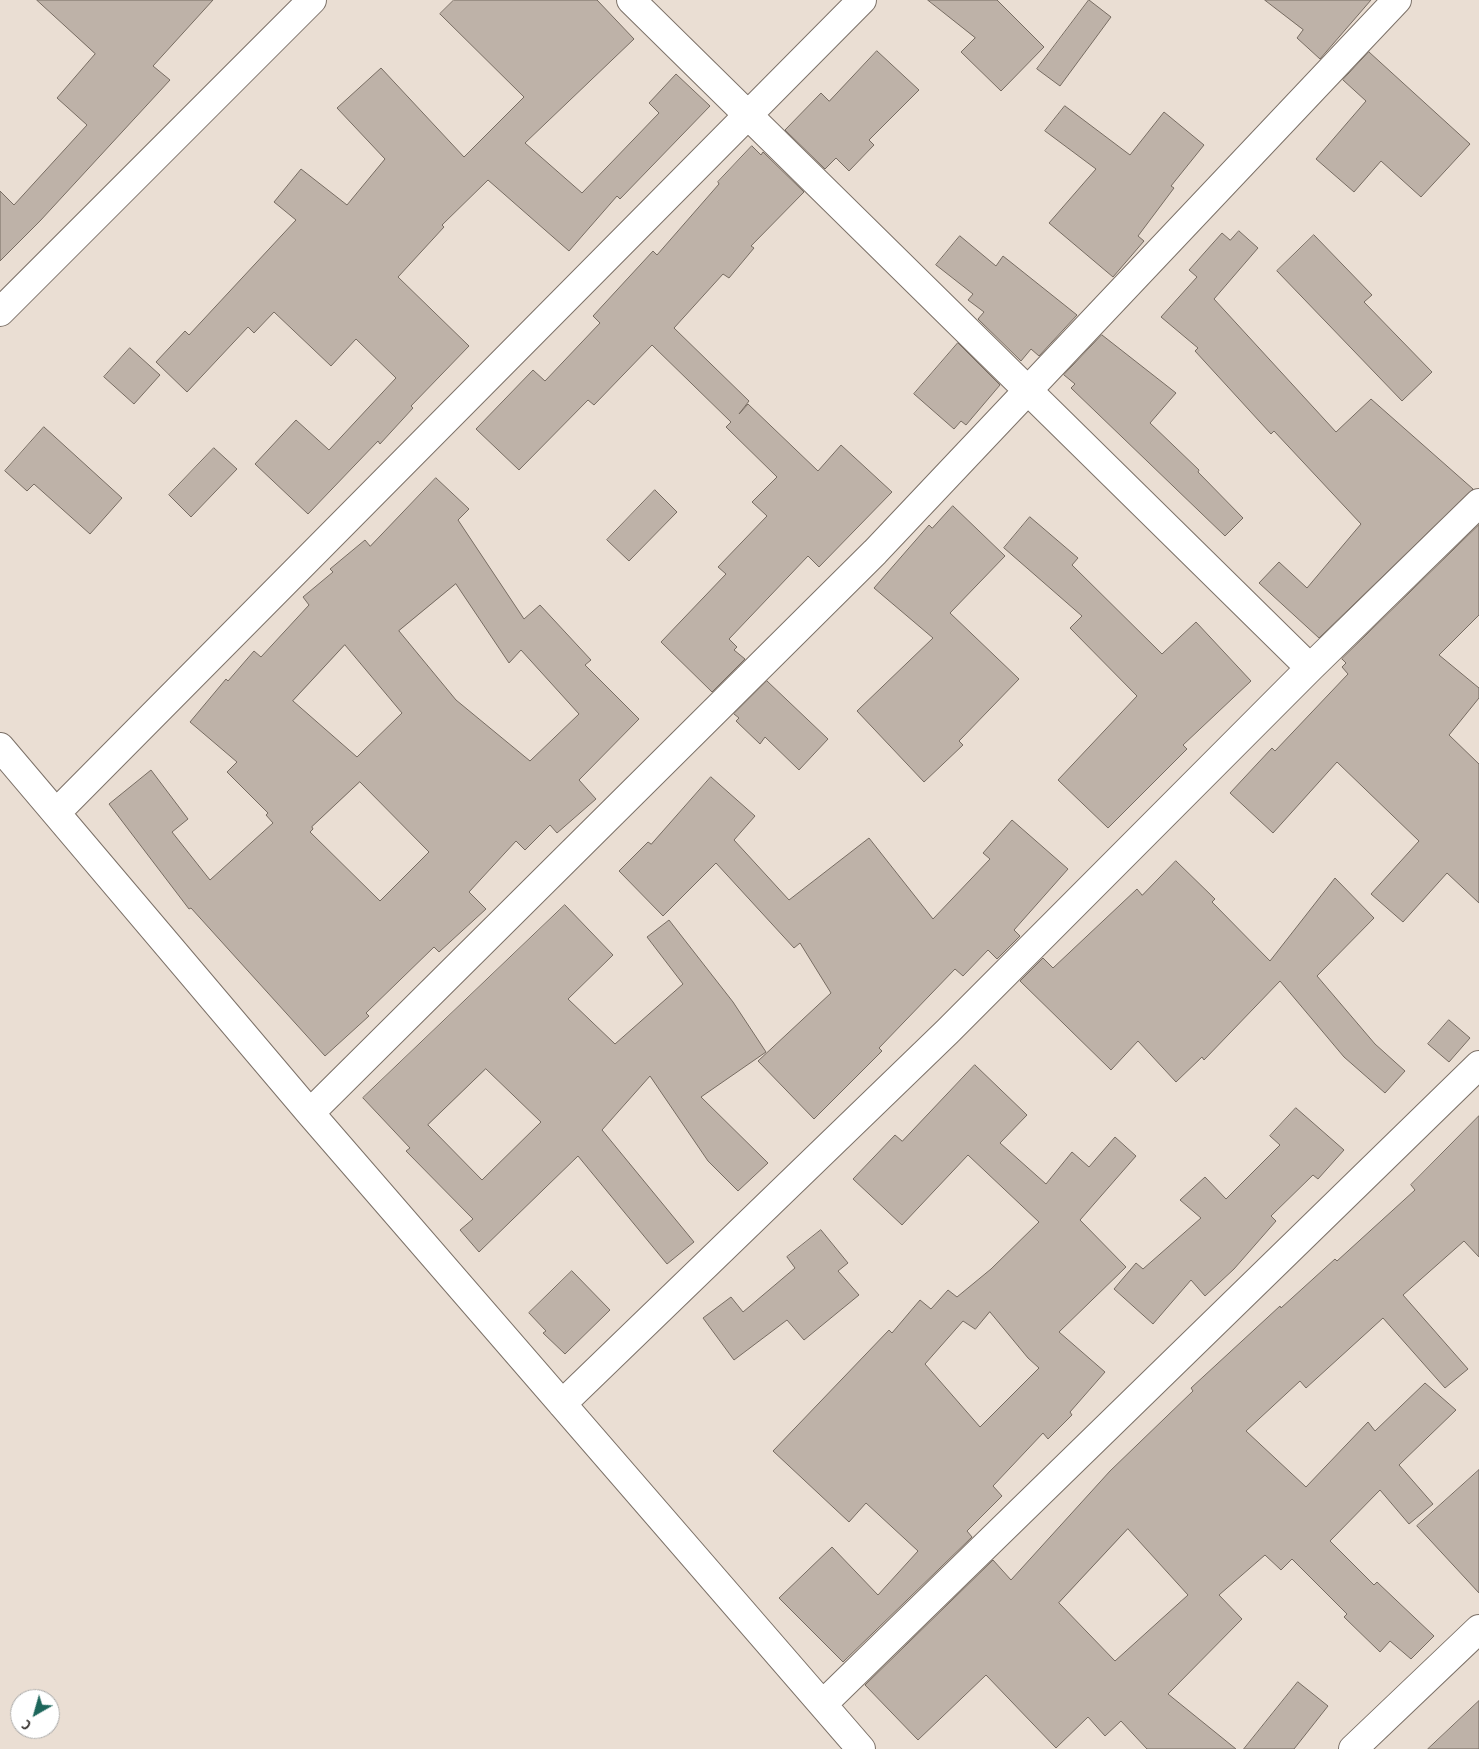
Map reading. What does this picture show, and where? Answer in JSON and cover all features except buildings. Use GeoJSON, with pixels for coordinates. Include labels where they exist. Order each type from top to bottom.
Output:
{"type":"FeatureCollection","features":[{"type":"Feature","properties":{"kind":"street"},"geometry":{"type":"LineString","coordinates":[[0,312],[312,0]]}},
{"type":"Feature","properties":{"kind":"street"},"geometry":{"type":"LineString","coordinates":[[631,0],[1310,668]]}},
{"type":"Feature","properties":{"kind":"street"},"geometry":{"type":"LineString","coordinates":[[57,812],[862,0]]}},
{"type":"Feature","properties":{"kind":"street"},"geometry":{"type":"LineString","coordinates":[[310,1113],[861,566],[1397,0]]}},
{"type":"Feature","properties":{"kind":"street"},"geometry":{"type":"LineString","coordinates":[[562,1404],[948,1031],[1310,668],[1479,503]]}},
{"type":"Feature","properties":{"kind":"street"},"geometry":{"type":"LineString","coordinates":[[0,747],[310,1113],[861,1749]]}},
{"type":"Feature","properties":{"kind":"street"},"geometry":{"type":"LineString","coordinates":[[823,1704],[1479,1065]]}},
{"type":"Feature","properties":{"kind":"street"},"geometry":{"type":"LineString","coordinates":[[1352,1749],[1479,1628]]}}]}
